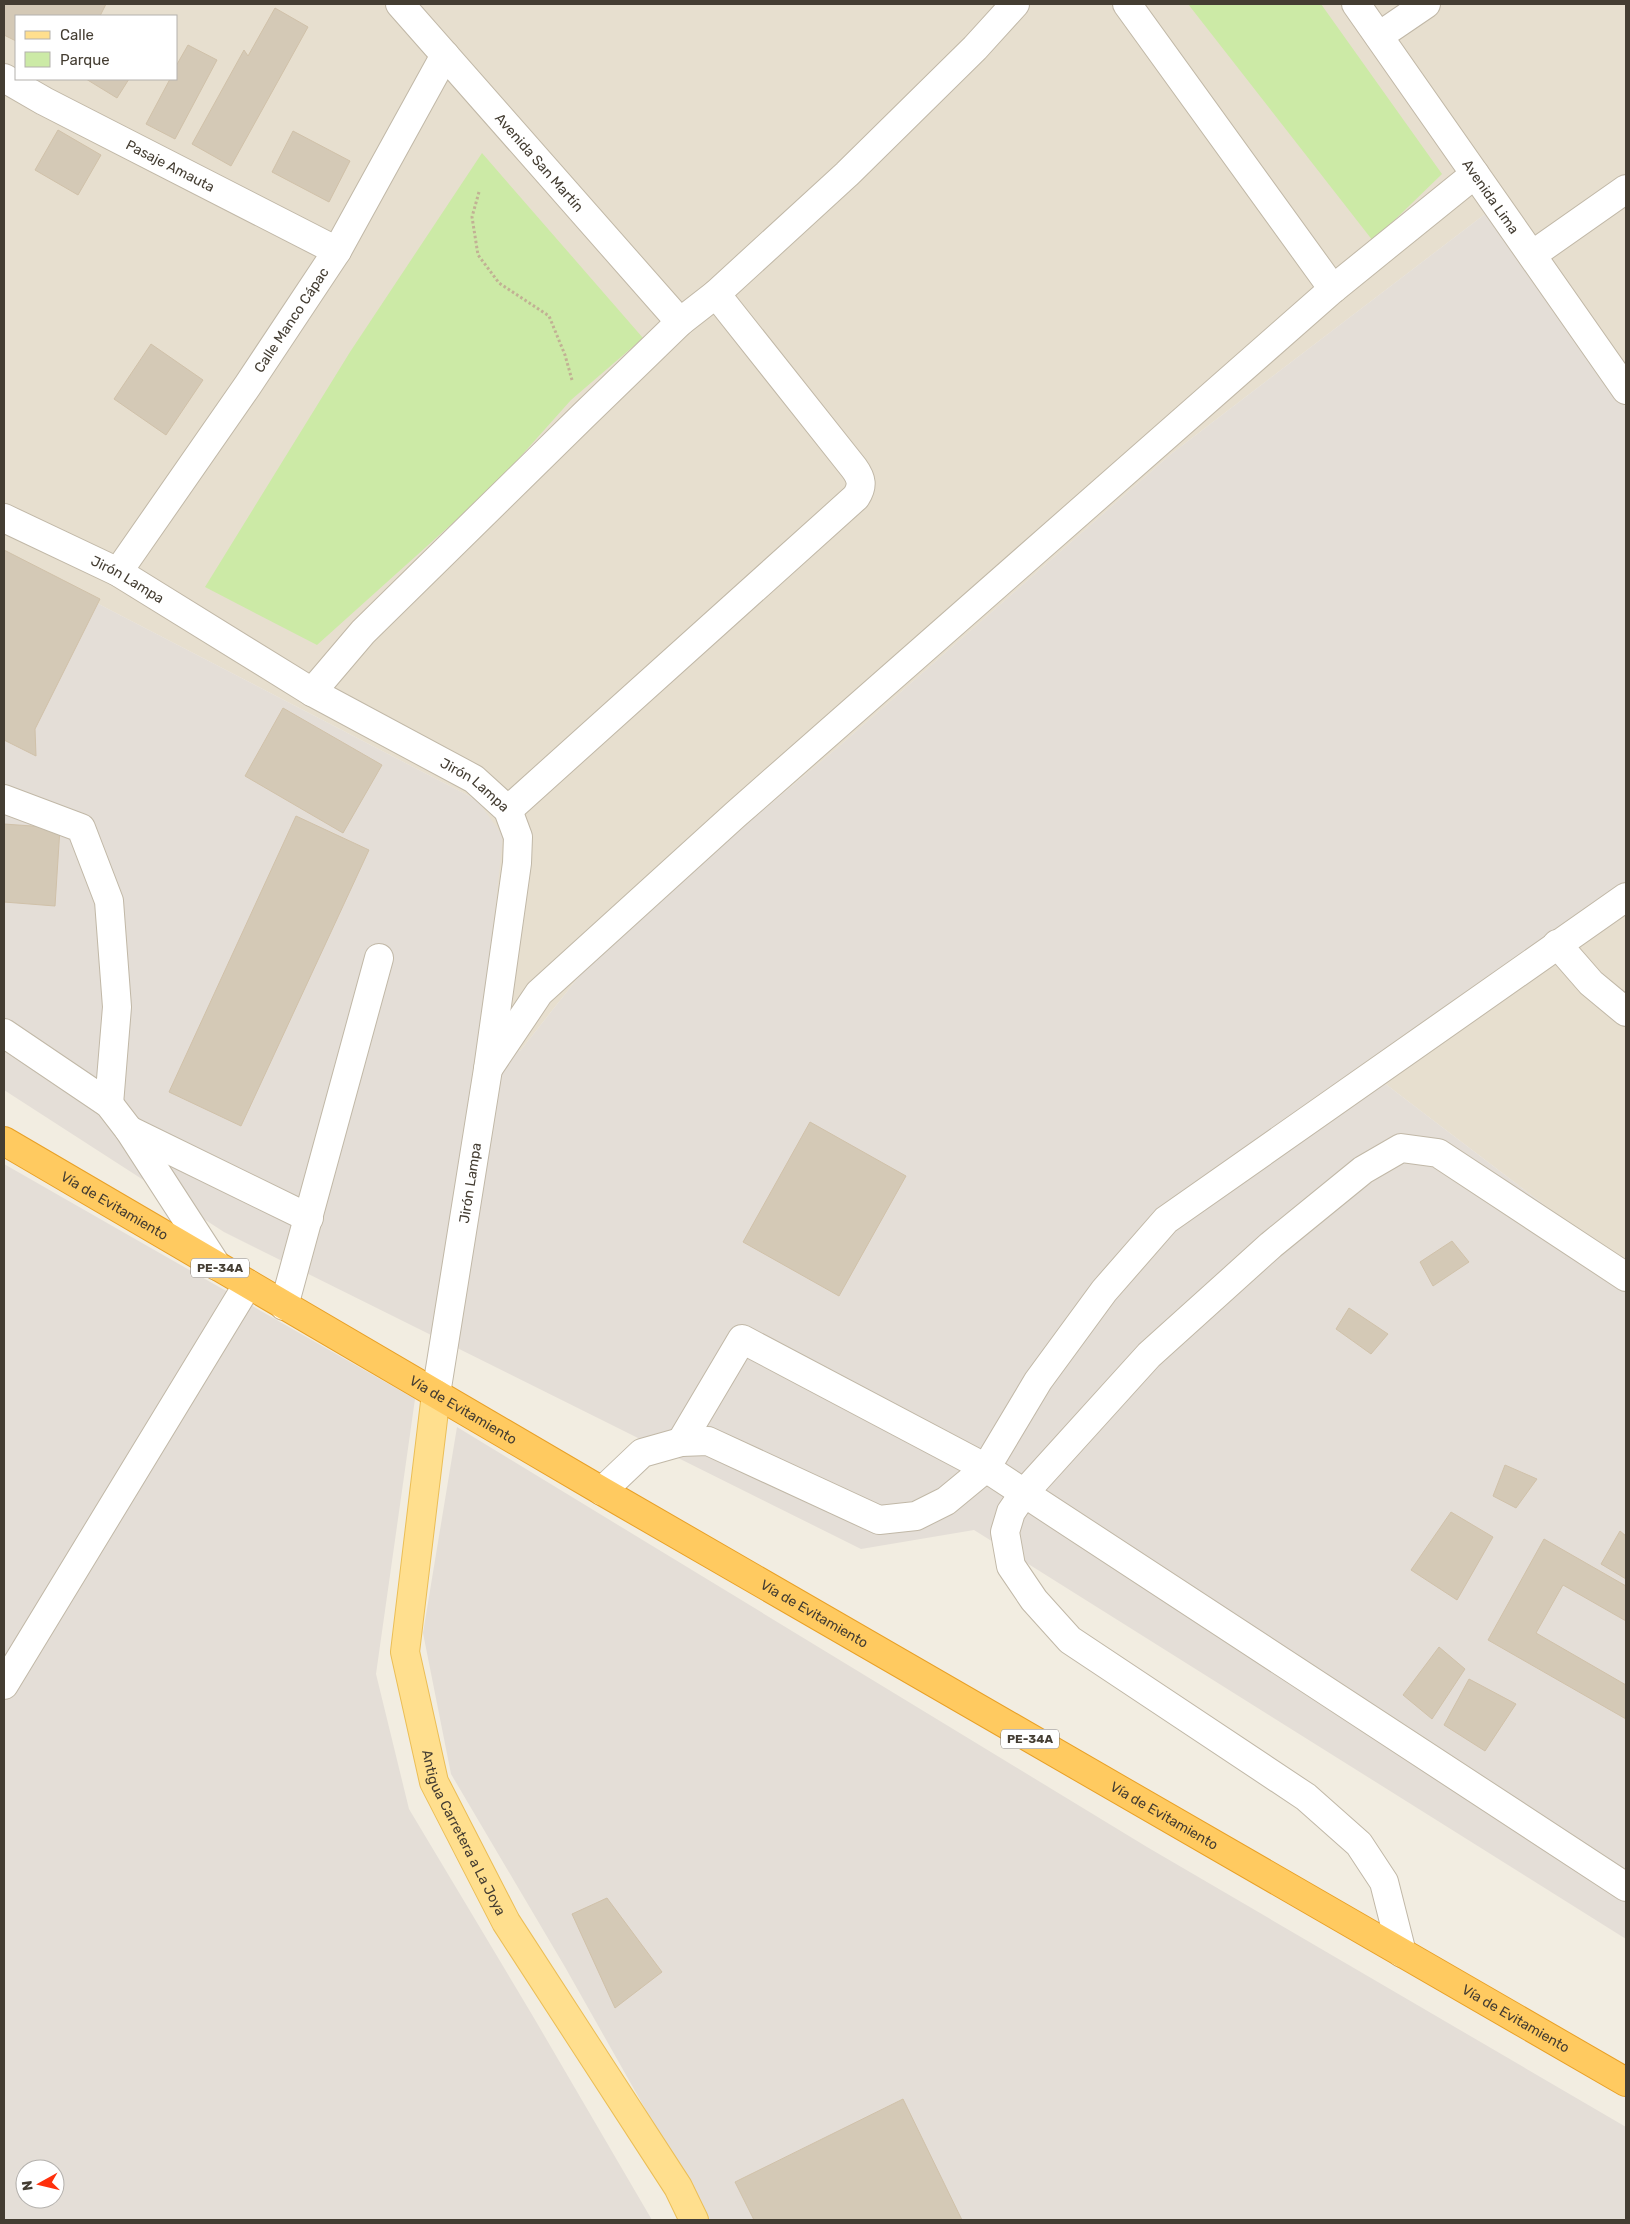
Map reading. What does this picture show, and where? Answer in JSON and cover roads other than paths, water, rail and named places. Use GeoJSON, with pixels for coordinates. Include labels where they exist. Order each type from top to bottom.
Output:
{"type":"FeatureCollection","features":[{"type":"Feature","properties":{"kind":"highway","name":"Vía de Evitamiento"},"geometry":{"type":"LineString","coordinates":[[4,1141],[602,1492],[1626,2082]]}},
{"type":"Feature","properties":{"kind":"main road","name":"Antigua Carretera a La Joya"},"geometry":{"type":"LineString","coordinates":[[436,1394],[405,1652],[434,1782],[506,1922],[678,2187],[694,2220]]}},
{"type":"Feature","properties":{"kind":"street","name":"Avenida San Martín"},"geometry":{"type":"LineString","coordinates":[[400,4],[680,322]]}},
{"type":"Feature","properties":{"kind":"street"},"geometry":{"type":"LineString","coordinates":[[312,692],[363,632],[582,417],[680,322],[716,294],[847,174],[976,48],[1015,4]]}},
{"type":"Feature","properties":{"kind":"street"},"geometry":{"type":"LineString","coordinates":[[1128,4],[1333,289]]}},
{"type":"Feature","properties":{"kind":"street","name":"Avenida Lima"},"geometry":{"type":"LineString","coordinates":[[1356,4],[1626,390]]}},
{"type":"Feature","properties":{"kind":"street"},"geometry":{"type":"LineString","coordinates":[[1379,36],[1426,4]]}},
{"type":"Feature","properties":{"kind":"street","name":"Calle Manco Cápac"},"geometry":{"type":"LineString","coordinates":[[118,572],[248,385],[337,251],[445,55]]}},
{"type":"Feature","properties":{"kind":"street","name":"Pasaje Amauta"},"geometry":{"type":"LineString","coordinates":[[4,78],[44,101],[337,251]]}},
{"type":"Feature","properties":{"kind":"street"},"geometry":{"type":"LineString","coordinates":[[488,1069],[539,993],[735,815],[1333,289],[1476,174]]}},
{"type":"Feature","properties":{"kind":"street"},"geometry":{"type":"LineString","coordinates":[[1532,255],[1626,189]]}},
{"type":"Feature","properties":{"kind":"street"},"geometry":{"type":"LineString","coordinates":[[508,810],[856,497],[861,488],[860,476],[716,294]]}},
{"type":"Feature","properties":{"kind":"street","name":"Jirón Lampa"},"geometry":{"type":"LineString","coordinates":[[4,518],[118,572],[312,692],[474,778],[508,810],[518,837],[517,863],[488,1069],[436,1394]]}},
{"type":"Feature","properties":{"kind":"street"},"geometry":{"type":"LineString","coordinates":[[4,799],[81,828],[109,902],[117,1007],[109,1104]]}},
{"type":"Feature","properties":{"kind":"street"},"geometry":{"type":"LineString","coordinates":[[602,1492],[642,1453],[681,1442],[708,1441],[879,1520],[916,1516],[946,1501],[986,1468],[1038,1381],[1104,1290],[1166,1220],[1626,897]]}},
{"type":"Feature","properties":{"kind":"street"},"geometry":{"type":"LineString","coordinates":[[1557,944],[1591,983],[1626,1012]]}},
{"type":"Feature","properties":{"kind":"street"},"geometry":{"type":"LineString","coordinates":[[284,1306],[380,958]]}},
{"type":"Feature","properties":{"kind":"street"},"geometry":{"type":"LineString","coordinates":[[4,1033],[109,1104],[129,1130],[216,1266]]}},
{"type":"Feature","properties":{"kind":"street"},"geometry":{"type":"LineString","coordinates":[[129,1130],[308,1218]]}},
{"type":"Feature","properties":{"kind":"street"},"geometry":{"type":"LineString","coordinates":[[1402,1953],[1384,1882],[1359,1844],[1306,1798],[1070,1640],[1034,1600],[1011,1566],[1005,1532],[1011,1512],[1024,1493],[1149,1354],[1271,1245],[1363,1170],[1401,1148],[1438,1153],[1626,1277]]}},
{"type":"Feature","properties":{"kind":"street"},"geometry":{"type":"LineString","coordinates":[[4,1684],[248,1284]]}},
{"type":"Feature","properties":{"kind":"street"},"geometry":{"type":"LineString","coordinates":[[681,1442],[742,1339],[986,1468],[1622,1876]]}}]}
